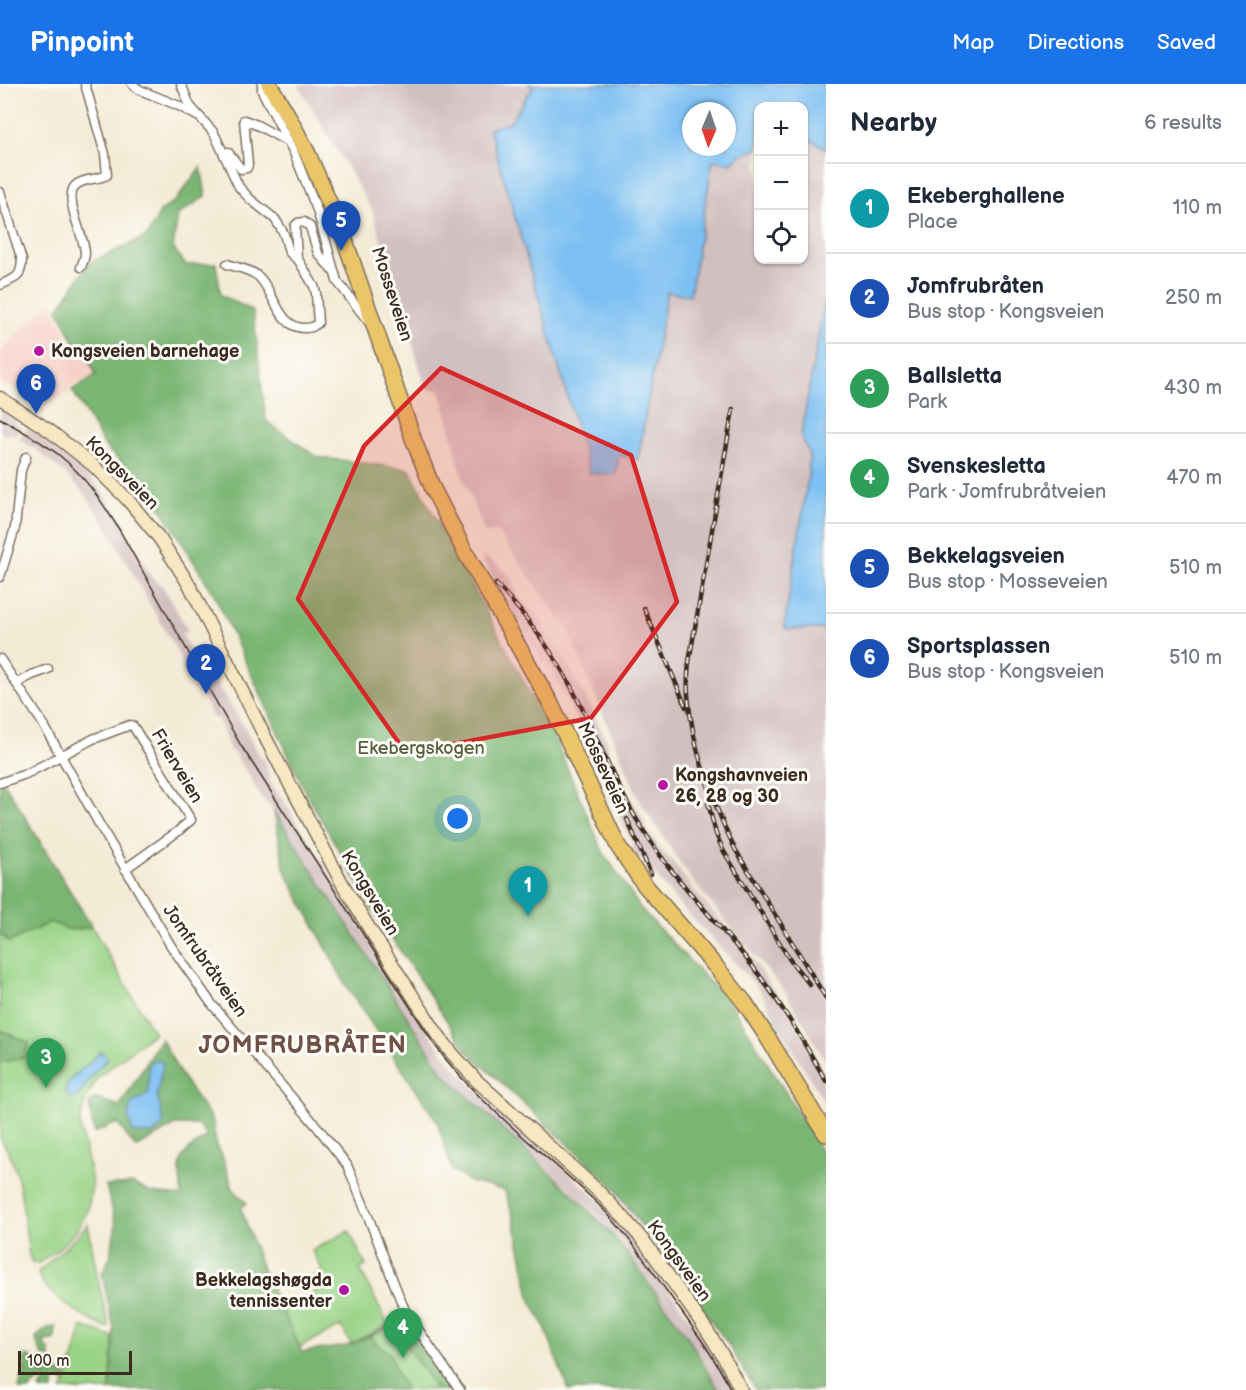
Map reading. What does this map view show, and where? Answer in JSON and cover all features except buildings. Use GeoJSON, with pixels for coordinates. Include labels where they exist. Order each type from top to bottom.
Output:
{"type":"FeatureCollection","features":[{"type":"Feature","properties":{"kind":"highway","name":"Mosseveien"},"geometry":{"type":"LineString","coordinates":[[280,84],[315,148],[350,229],[386,331],[396,388]]}},
{"type":"Feature","properties":{"kind":"highway","name":"Mosseveien"},"geometry":{"type":"LineString","coordinates":[[265,86],[287,114],[322,184],[350,253],[423,464],[445,514],[546,695],[618,846],[649,891],[745,1003],[826,1134]]}},
{"type":"Feature","properties":{"kind":"main road","name":"Kongsveien"},"geometry":{"type":"LineString","coordinates":[[0,398],[50,431],[83,457],[117,488],[153,529],[190,586],[346,891],[440,1037],[476,1080],[601,1194],[625,1219],[646,1244],[708,1332],[741,1390]]}},
{"type":"Feature","properties":{"kind":"street"},"geometry":{"type":"LineString","coordinates":[[81,267],[85,258],[84,247],[73,208],[73,189],[79,183],[108,175],[105,154],[85,84]]}},
{"type":"Feature","properties":{"kind":"street"},"geometry":{"type":"LineString","coordinates":[[132,84],[140,90],[200,117]]}},
{"type":"Feature","properties":{"kind":"street"},"geometry":{"type":"LineString","coordinates":[[181,84],[190,106],[223,143],[241,169],[247,168],[248,165],[244,120],[289,143]]}},
{"type":"Feature","properties":{"kind":"street","name":"Mosseveien"},"geometry":{"type":"LineString","coordinates":[[265,86],[317,210],[334,273],[341,287],[376,331]]}},
{"type":"Feature","properties":{"kind":"street"},"geometry":{"type":"LineString","coordinates":[[214,133],[239,187],[250,200],[275,219],[284,234],[289,252],[297,258],[316,293],[318,324],[301,328],[291,324],[258,276],[228,264]]}},
{"type":"Feature","properties":{"kind":"street"},"geometry":{"type":"LineString","coordinates":[[0,192],[22,260],[19,275],[0,285]]}},
{"type":"Feature","properties":{"kind":"street"},"geometry":{"type":"LineString","coordinates":[[297,258],[295,226],[304,222],[310,227],[318,253],[334,273]]}},
{"type":"Feature","properties":{"kind":"street"},"geometry":{"type":"LineString","coordinates":[[0,577],[15,528],[21,470],[26,457]]}},
{"type":"Feature","properties":{"kind":"street","name":"Jomfrubråtveien"},"geometry":{"type":"LineString","coordinates":[[0,659],[42,722],[125,869],[171,946],[200,989],[347,1165],[406,1312],[460,1390]]}},
{"type":"Feature","properties":{"kind":"street"},"geometry":{"type":"LineString","coordinates":[[17,683],[48,669]]}},
{"type":"Feature","properties":{"kind":"street","name":"Frierveien"},"geometry":{"type":"LineString","coordinates":[[62,756],[130,724],[191,820],[125,869]]}},
{"type":"Feature","properties":{"kind":"street"},"geometry":{"type":"LineString","coordinates":[[0,783],[26,774],[62,756]]}},
{"type":"Feature","properties":{"kind":"highlighted area"},"geometry":{"type":"Polygon","coordinates":[[[441,368],[631,455],[677,602],[591,718],[406,753],[298,599],[364,446],[441,368]]]}},
{"type":"Feature","properties":{"kind":"shaded area"},"geometry":{"type":"Polygon","coordinates":[[[298,84],[529,84],[533,87],[510,122],[489,129],[618,455],[638,459],[667,291],[690,295],[713,160],[731,163],[754,151],[754,264],[808,264],[808,140],[826,149],[826,290],[801,436],[809,454],[809,471],[784,627],[788,629],[826,629],[826,1062],[786,993],[693,882],[639,800],[568,630],[497,531],[485,533],[462,475],[440,390],[426,389],[372,210],[298,84]]]}},
{"type":"Feature","properties":{"kind":"shaded area","name":"Kongsveien barnehage"},"geometry":{"type":"Polygon","coordinates":[[[51,303],[66,336],[91,366],[95,376],[69,387],[70,393],[48,401],[36,399],[0,382],[0,353],[51,303]]]}},
{"type":"Feature","properties":{"kind":"shaded area"},"geometry":{"type":"Polygon","coordinates":[[[0,409],[17,420],[15,424],[21,427],[16,436],[10,432],[7,436],[0,432],[0,409]]]}},
{"type":"Feature","properties":{"kind":"shaded area"},"geometry":{"type":"Polygon","coordinates":[[[27,427],[66,454],[100,488],[119,517],[150,575],[163,587],[188,630],[182,634],[196,661],[200,659],[241,721],[262,760],[265,759],[270,781],[435,1042],[458,1071],[481,1094],[601,1202],[624,1227],[710,1347],[734,1390],[718,1390],[710,1371],[686,1334],[646,1277],[636,1268],[631,1257],[628,1257],[619,1239],[609,1231],[596,1213],[577,1197],[573,1197],[570,1189],[553,1176],[550,1170],[512,1140],[442,1076],[443,1072],[271,808],[262,799],[235,754],[230,750],[218,719],[214,719],[189,674],[186,676],[184,674],[179,655],[106,526],[86,496],[68,476],[38,451],[19,439],[27,427]]]}},
{"type":"Feature","properties":{"kind":"shaded area"},"geometry":{"type":"Polygon","coordinates":[[[480,555],[497,564],[513,579],[517,596],[537,615],[564,657],[606,738],[611,763],[625,792],[644,820],[646,830],[658,848],[670,858],[746,950],[790,1013],[826,1076],[826,1105],[755,984],[677,902],[643,860],[634,856],[632,842],[611,800],[588,741],[547,663],[543,663],[480,555]]]}},
{"type":"Feature","properties":{"kind":"green space","name":"Ekebergskogen"},"geometry":{"type":"Polygon","coordinates":[[[201,167],[206,196],[178,215],[173,248],[186,265],[216,263],[221,295],[253,311],[266,421],[317,457],[409,469],[554,737],[603,852],[641,909],[733,1007],[826,1158],[826,1390],[756,1390],[726,1341],[612,1185],[467,1051],[375,913],[307,795],[215,596],[148,487],[107,449],[72,390],[96,375],[85,352],[79,351],[58,309],[89,263],[147,236],[160,212],[176,200],[201,167]]]}},
{"type":"Feature","properties":{"kind":"green space"},"geometry":{"type":"Polygon","coordinates":[[[0,784],[5,784],[92,927],[71,930],[50,922],[9,942],[0,933],[0,784]]]}},
{"type":"Feature","properties":{"kind":"green space"},"geometry":{"type":"Polygon","coordinates":[[[274,811],[444,1074],[582,1203],[617,1240],[687,1336],[719,1390],[568,1390],[544,1325],[531,1301],[514,1220],[505,1191],[470,1182],[452,1170],[437,1121],[348,989],[285,871],[274,811]]]}},
{"type":"Feature","properties":{"kind":"green space"},"geometry":{"type":"Polygon","coordinates":[[[50,922],[71,930],[92,927],[154,1033],[98,1077],[86,1100],[80,1126],[92,1186],[88,1210],[70,1238],[37,1264],[32,1263],[29,1255],[21,1194],[14,1165],[0,1138],[0,1062],[24,1058],[29,1043],[0,1030],[0,933],[9,942],[50,922]]]}},
{"type":"Feature","properties":{"kind":"green space"},"geometry":{"type":"Polygon","coordinates":[[[0,1030],[29,1043],[24,1058],[0,1062],[0,1030]]]}},
{"type":"Feature","properties":{"kind":"green space"},"geometry":{"type":"Polygon","coordinates":[[[161,1038],[181,1075],[213,1121],[216,1146],[222,1155],[233,1189],[247,1203],[241,1208],[263,1272],[301,1352],[347,1346],[405,1319],[456,1390],[436,1390],[391,1326],[369,1337],[390,1354],[406,1390],[110,1390],[114,1329],[102,1274],[110,1257],[116,1224],[106,1186],[133,1184],[152,1193],[182,1196],[181,1160],[189,1149],[207,1136],[198,1125],[175,1125],[136,1148],[117,1123],[94,1133],[89,1104],[95,1098],[120,1106],[161,1038]]]}},
{"type":"Feature","properties":{"kind":"green space"},"geometry":{"type":"Polygon","coordinates":[[[88,1224],[109,1327],[106,1328],[56,1296],[41,1280],[38,1272],[88,1224]]]}},
{"type":"Feature","properties":{"kind":"green space","name":"Bekkelagshøgda tennissenter"},"geometry":{"type":"Polygon","coordinates":[[[349,1231],[366,1266],[360,1269],[388,1325],[351,1344],[341,1326],[300,1347],[281,1310],[317,1291],[310,1278],[323,1272],[312,1250],[349,1231]]]}},
{"type":"Feature","properties":{"kind":"green space"},"geometry":{"type":"Polygon","coordinates":[[[82,1326],[114,1338],[110,1390],[62,1390],[67,1381],[82,1326]]]}},
{"type":"Feature","properties":{"kind":"green space"},"geometry":{"type":"Polygon","coordinates":[[[391,1326],[436,1390],[406,1390],[390,1354],[369,1337],[391,1326]]]}},
{"type":"Feature","properties":{"kind":"green space"},"geometry":{"type":"Polygon","coordinates":[[[56,1327],[55,1338],[44,1341],[45,1346],[50,1350],[50,1358],[43,1356],[37,1345],[36,1337],[48,1328],[56,1327]]]}},
{"type":"Feature","properties":{"kind":"green space"},"geometry":{"type":"Polygon","coordinates":[[[27,1356],[42,1365],[43,1373],[31,1390],[20,1390],[21,1378],[26,1373],[23,1369],[26,1366],[23,1360],[27,1356]]]}},
{"type":"Feature","properties":{"kind":"green space"},"geometry":{"type":"Polygon","coordinates":[[[55,1371],[65,1374],[65,1381],[54,1379],[52,1381],[55,1384],[53,1390],[40,1390],[45,1382],[45,1374],[55,1371]]]}},
{"type":"Feature","properties":{"kind":"water"},"geometry":{"type":"Polygon","coordinates":[[[529,84],[826,84],[826,149],[808,140],[808,102],[754,102],[754,150],[741,155],[731,163],[713,160],[690,295],[667,292],[638,459],[619,455],[615,475],[590,473],[489,129],[510,122],[533,87],[529,84]]]}},
{"type":"Feature","properties":{"kind":"water"},"geometry":{"type":"Polygon","coordinates":[[[826,290],[826,629],[788,629],[784,627],[809,471],[809,454],[801,436],[826,290]]]}},
{"type":"Feature","properties":{"kind":"water"},"geometry":{"type":"Polygon","coordinates":[[[101,1051],[108,1059],[79,1095],[72,1098],[65,1090],[66,1086],[101,1051]]]}},
{"type":"Feature","properties":{"kind":"water"},"geometry":{"type":"Polygon","coordinates":[[[156,1059],[163,1063],[157,1095],[164,1124],[152,1134],[133,1133],[128,1116],[131,1104],[148,1094],[149,1065],[156,1059]]]}},
{"type":"Feature","properties":{"kind":"tram line"},"geometry":{"type":"LineString","coordinates":[[0,418],[59,455],[93,490],[120,531],[240,744],[434,1044],[451,1066],[490,1107],[595,1201],[614,1222],[641,1255],[692,1326],[731,1390]]}},
{"type":"Feature","properties":{"kind":"railway"},"geometry":{"type":"LineString","coordinates":[[733,409],[689,662],[690,715],[704,774],[735,849],[826,998]]}},
{"type":"Feature","properties":{"kind":"railway"},"geometry":{"type":"LineString","coordinates":[[496,584],[532,625],[562,670],[628,804],[658,853],[761,977],[790,1020],[826,1081]]}},
{"type":"Feature","properties":{"kind":"railway"},"geometry":{"type":"LineString","coordinates":[[644,608],[686,707]]}},
{"type":"Feature","properties":{"kind":"railway"},"geometry":{"type":"LineString","coordinates":[[708,803],[716,834],[723,850],[790,960],[810,985]]}},
{"type":"Feature","properties":{"kind":"railway"},"geometry":{"type":"LineString","coordinates":[[627,819],[651,874]]}},
{"type":"Feature","properties":{"kind":"place","name":"Bekkelagsveien"},"geometry":{"type":"Point","coordinates":[341,251]}},
{"type":"Feature","properties":{"kind":"place","name":"Kongsveien barnehage"},"geometry":{"type":"Point","coordinates":[39,351]}},
{"type":"Feature","properties":{"kind":"place","name":"Sportsplassen"},"geometry":{"type":"Point","coordinates":[36,414]}},
{"type":"Feature","properties":{"kind":"place","name":"Jomfrubråten"},"geometry":{"type":"Point","coordinates":[206,694]}},
{"type":"Feature","properties":{"kind":"place","name":"Kongshavnveien 26, 28 og 30"},"geometry":{"type":"Point","coordinates":[663,785]}},
{"type":"Feature","properties":{"kind":"place","name":"Ekeberghallene"},"geometry":{"type":"Point","coordinates":[528,916]}},
{"type":"Feature","properties":{"kind":"place","name":"Ballsletta"},"geometry":{"type":"Point","coordinates":[46,1088]}},
{"type":"Feature","properties":{"kind":"place","name":"Bekkelagshøgda tennissenter"},"geometry":{"type":"Point","coordinates":[344,1290]}},
{"type":"Feature","properties":{"kind":"place","name":"Svenskesletta"},"geometry":{"type":"Point","coordinates":[403,1358]}},
{"type":"Feature","properties":{"kind":"district","name":"JOMFRUBRÅTEN"},"geometry":{"type":"Point","coordinates":[303,1045]}}]}
